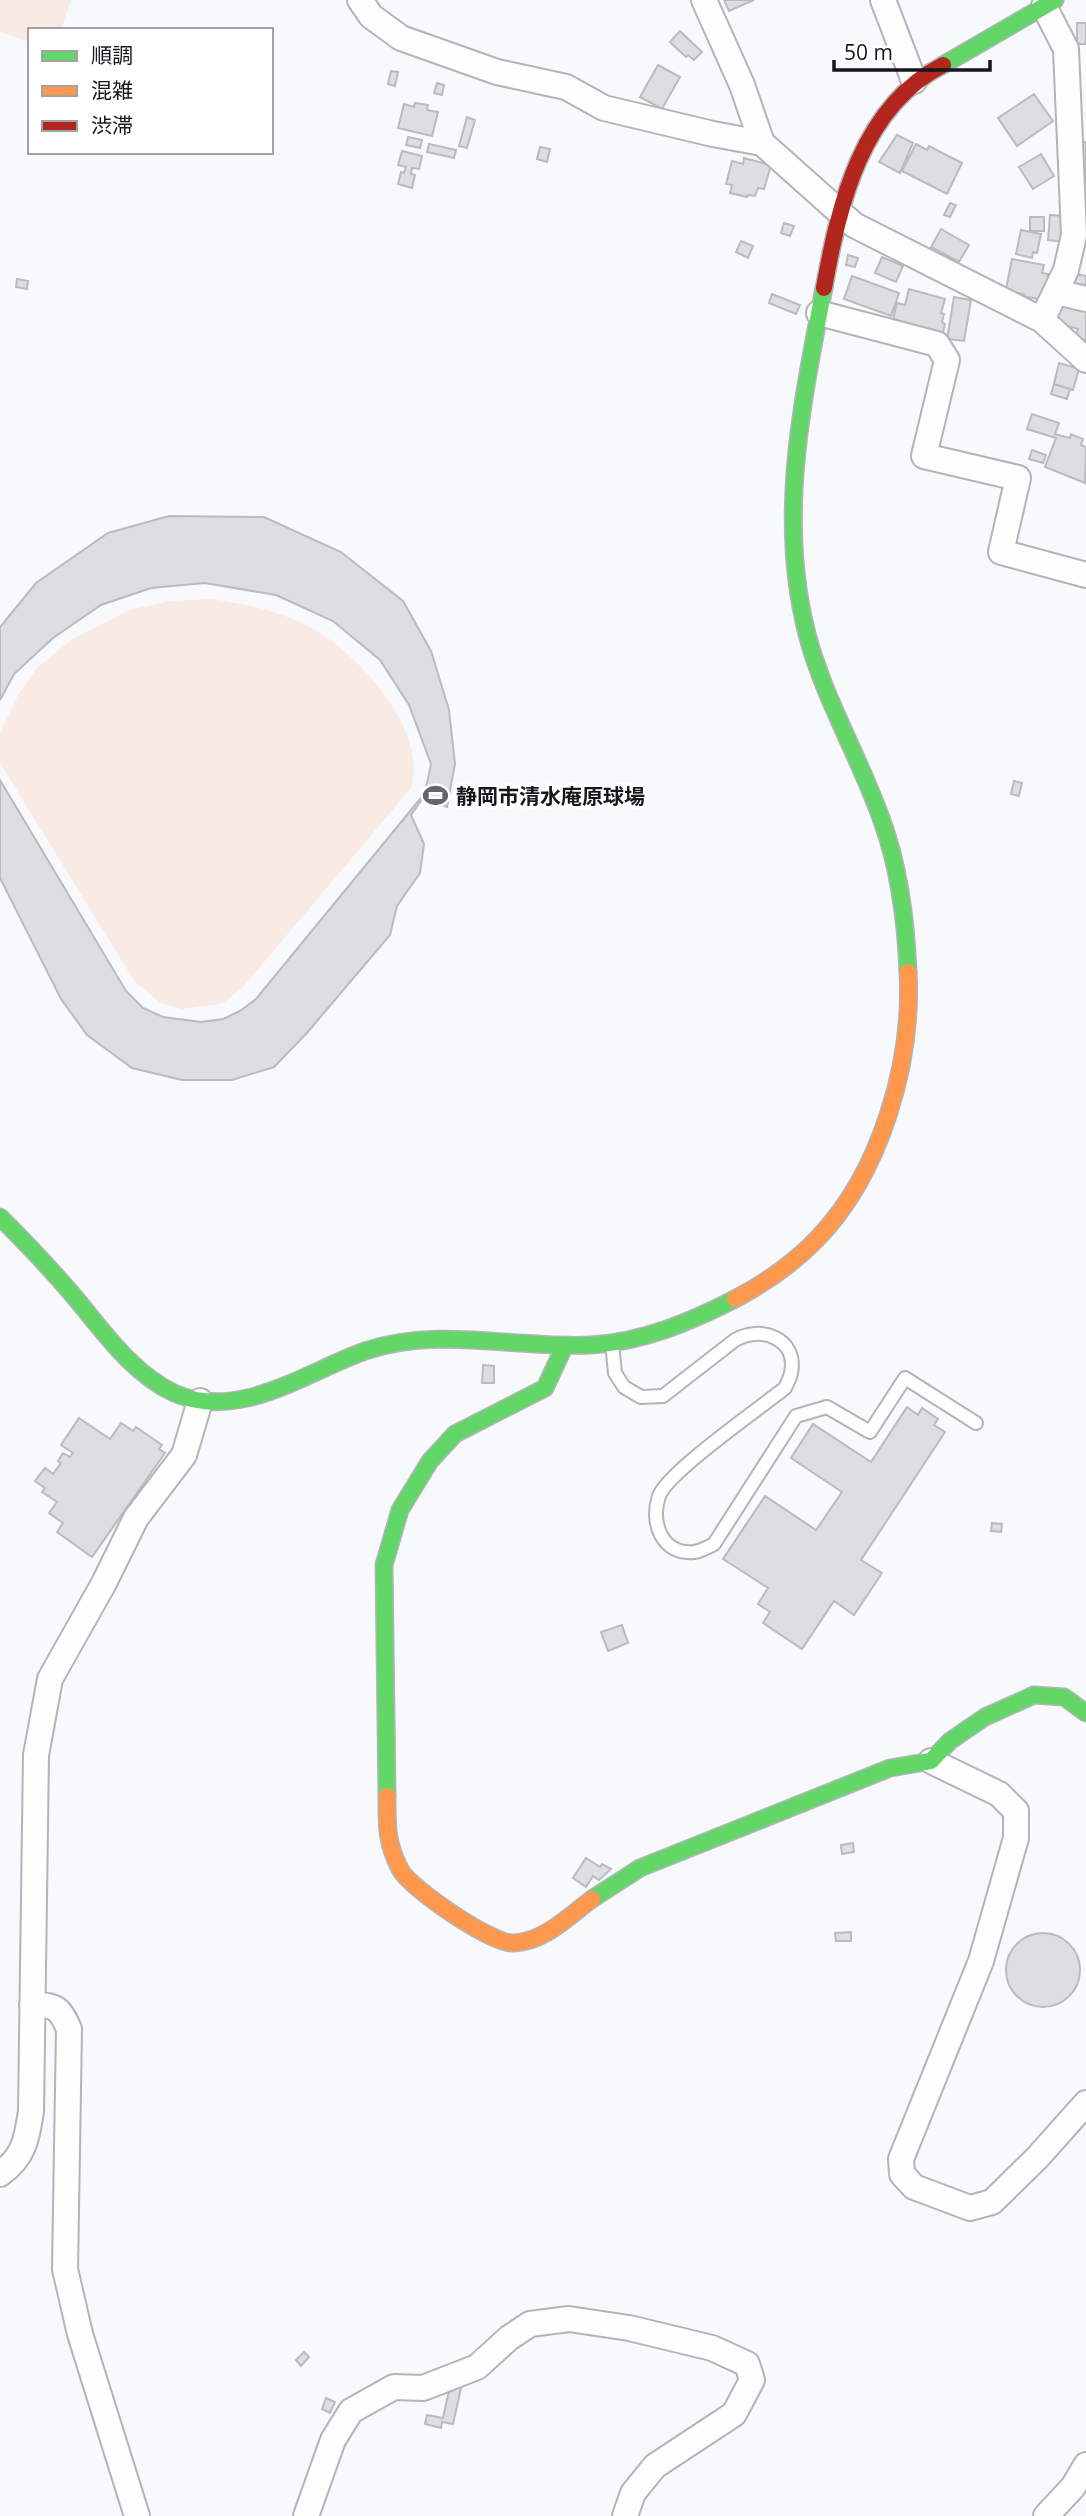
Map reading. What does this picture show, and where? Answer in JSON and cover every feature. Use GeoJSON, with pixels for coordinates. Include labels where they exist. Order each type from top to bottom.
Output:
{"type":"FeatureCollection","features":[{"type":"Feature","properties":{"kind":"street"},"geometry":{"type":"LineString","coordinates":[[360,0],[372,16],[401,38],[497,72],[566,88],[604,108],[762,143]]}},
{"type":"Feature","properties":{"kind":"street"},"geometry":{"type":"LineString","coordinates":[[705,0],[742,85],[762,143],[854,225],[1042,320],[1086,360]]}},
{"type":"Feature","properties":{"kind":"street"},"geometry":{"type":"LineString","coordinates":[[883,0],[914,81]]}},
{"type":"Feature","properties":{"kind":"street"},"geometry":{"type":"LineString","coordinates":[[5,1225],[53,1272],[125,1356],[150,1380],[176,1396],[200,1401],[226,1401],[257,1396],[341,1359],[397,1341],[440,1338],[565,1345],[612,1343],[661,1332],[725,1307],[781,1273],[804,1253],[846,1205],[869,1168],[887,1128],[901,1078],[910,981],[909,938],[902,896],[880,812],[815,663],[800,605],[795,572],[791,499],[794,448],[837,212],[857,158],[880,120],[914,81],[1035,6],[1066,49],[1074,235],[1066,270],[1042,320]]}},
{"type":"Feature","properties":{"kind":"street"},"geometry":{"type":"LineString","coordinates":[[1057,292],[1086,299]]}},
{"type":"Feature","properties":{"kind":"street"},"geometry":{"type":"LineString","coordinates":[[819,313],[937,344],[947,360],[924,456],[1017,478],[1001,552],[1086,575]]}},
{"type":"Feature","properties":{"kind":"street"},"geometry":{"type":"LineString","coordinates":[[565,1345],[545,1388],[455,1434],[430,1461],[400,1510],[384,1565],[387,1838],[401,1872],[437,1903],[483,1934],[512,1944],[543,1936],[594,1897],[640,1868],[890,1768],[931,1761],[999,1794],[1016,1811],[1016,1838],[981,1961],[901,2159],[902,2174],[914,2187],[970,2208],[992,2202],[1037,2158],[1086,2103]]}},
{"type":"Feature","properties":{"kind":"street"},"geometry":{"type":"LineString","coordinates":[[0,2174],[14,2164],[27,2139],[32,2111],[36,1755],[50,1679],[104,1583],[136,1518],[184,1455],[200,1401]]}},
{"type":"Feature","properties":{"kind":"street"},"geometry":{"type":"LineString","coordinates":[[931,1761],[950,1741],[985,1717],[1034,1695],[1064,1697],[1086,1713]]}},
{"type":"Feature","properties":{"kind":"street"},"geometry":{"type":"LineString","coordinates":[[32,2005],[50,2004],[63,2014],[69,2029],[65,2269],[80,2334],[137,2516]]}},
{"type":"Feature","properties":{"kind":"street"},"geometry":{"type":"LineString","coordinates":[[306,2516],[333,2440],[351,2411],[394,2387],[423,2388],[477,2367],[509,2338],[530,2324],[569,2319],[629,2328],[712,2348],[747,2364],[752,2380],[734,2414],[655,2466],[633,2493],[625,2516]]}},
{"type":"Feature","properties":{"kind":"street"},"geometry":{"type":"LineString","coordinates":[[1046,2516],[1073,2487],[1086,2465]]}},
{"type":"Feature","properties":{"kind":"lane"},"geometry":{"type":"LineString","coordinates":[[612,1343],[615,1373],[624,1387],[641,1396],[663,1396],[747,1333],[767,1334],[782,1342],[790,1357],[791,1372],[785,1388],[679,1471],[660,1493],[655,1513],[658,1531],[666,1543],[677,1551],[696,1552],[714,1544],[796,1416],[827,1407],[870,1432],[905,1378],[976,1423]]}},
{"type":"Feature","properties":{"kind":"shaded area"},"geometry":{"type":"Polygon","coordinates":[[[0,0],[71,0],[62,28],[28,28],[28,41],[0,32],[0,0]]]}},
{"type":"Feature","properties":{"kind":"shaded area"},"geometry":{"type":"Polygon","coordinates":[[[212,599],[282,615],[306,625],[346,652],[384,693],[399,717],[409,741],[414,765],[411,788],[243,987],[223,1003],[182,1009],[161,1003],[135,982],[0,763],[0,732],[18,695],[37,668],[71,640],[129,610],[170,601],[212,599]]]}},
{"type":"Feature","properties":{"kind":"building"},"geometry":{"type":"Polygon","coordinates":[[[724,0],[754,0],[729,11],[724,0]]]}},
{"type":"Feature","properties":{"kind":"building"},"geometry":{"type":"Polygon","coordinates":[[[1077,23],[1086,23],[1086,44],[1077,44],[1077,23]]]}},
{"type":"Feature","properties":{"kind":"building"},"geometry":{"type":"Polygon","coordinates":[[[680,31],[702,52],[694,60],[688,55],[686,57],[670,42],[680,31]]]}},
{"type":"Feature","properties":{"kind":"building"},"geometry":{"type":"Polygon","coordinates":[[[658,65],[680,77],[662,109],[640,97],[658,65]]]}},
{"type":"Feature","properties":{"kind":"building"},"geometry":{"type":"Polygon","coordinates":[[[391,71],[398,72],[395,86],[388,84],[391,71]]]}},
{"type":"Feature","properties":{"kind":"building"},"geometry":{"type":"Polygon","coordinates":[[[437,83],[444,85],[442,95],[434,93],[437,83]]]}},
{"type":"Feature","properties":{"kind":"building"},"geometry":{"type":"Polygon","coordinates":[[[1034,94],[1053,121],[1017,146],[998,118],[1034,94]]]}},
{"type":"Feature","properties":{"kind":"building"},"geometry":{"type":"Polygon","coordinates":[[[415,103],[428,105],[427,110],[438,112],[432,136],[398,128],[404,104],[414,107],[415,103]]]}},
{"type":"Feature","properties":{"kind":"building"},"geometry":{"type":"Polygon","coordinates":[[[467,117],[475,120],[467,148],[459,146],[467,117]]]}},
{"type":"Feature","properties":{"kind":"building"},"geometry":{"type":"Polygon","coordinates":[[[897,135],[913,143],[900,173],[879,162],[897,135]]]}},
{"type":"Feature","properties":{"kind":"building"},"geometry":{"type":"Polygon","coordinates":[[[408,137],[422,140],[420,148],[406,145],[408,137]]]}},
{"type":"Feature","properties":{"kind":"building"},"geometry":{"type":"Polygon","coordinates":[[[1081,142],[1086,142],[1086,181],[1081,181],[1081,142]]]}},
{"type":"Feature","properties":{"kind":"building"},"geometry":{"type":"Polygon","coordinates":[[[429,144],[456,150],[454,158],[427,152],[429,144]]]}},
{"type":"Feature","properties":{"kind":"building"},"geometry":{"type":"Polygon","coordinates":[[[916,144],[927,150],[929,146],[962,163],[947,194],[902,171],[916,144]]]}},
{"type":"Feature","properties":{"kind":"building"},"geometry":{"type":"Polygon","coordinates":[[[540,147],[550,149],[547,162],[537,159],[540,147]]]}},
{"type":"Feature","properties":{"kind":"building"},"geometry":{"type":"Polygon","coordinates":[[[402,151],[422,156],[419,169],[412,168],[411,174],[415,175],[412,188],[398,184],[401,172],[404,173],[406,167],[398,165],[402,151]]]}},
{"type":"Feature","properties":{"kind":"building"},"geometry":{"type":"Polygon","coordinates":[[[1041,154],[1054,176],[1033,189],[1019,167],[1041,154]]]}},
{"type":"Feature","properties":{"kind":"building"},"geometry":{"type":"Polygon","coordinates":[[[744,158],[771,165],[764,189],[758,188],[755,196],[730,193],[732,185],[726,184],[732,161],[743,164],[744,158]]]}},
{"type":"Feature","properties":{"kind":"building"},"geometry":{"type":"Polygon","coordinates":[[[950,203],[956,205],[950,217],[944,215],[950,203]]]}},
{"type":"Feature","properties":{"kind":"building"},"geometry":{"type":"Polygon","coordinates":[[[1050,215],[1067,216],[1065,242],[1048,240],[1050,215]]]}},
{"type":"Feature","properties":{"kind":"building"},"geometry":{"type":"Polygon","coordinates":[[[1030,217],[1044,217],[1044,231],[1030,231],[1030,217]]]}},
{"type":"Feature","properties":{"kind":"building"},"geometry":{"type":"Polygon","coordinates":[[[784,223],[794,226],[790,236],[781,233],[784,223]]]}},
{"type":"Feature","properties":{"kind":"building"},"geometry":{"type":"Polygon","coordinates":[[[941,229],[969,245],[959,262],[931,247],[941,229]]]}},
{"type":"Feature","properties":{"kind":"building"},"geometry":{"type":"Polygon","coordinates":[[[1021,230],[1041,234],[1037,253],[1033,252],[1032,258],[1016,254],[1021,230]]]}},
{"type":"Feature","properties":{"kind":"building"},"geometry":{"type":"Polygon","coordinates":[[[741,241],[753,246],[748,258],[736,252],[741,241]]]}},
{"type":"Feature","properties":{"kind":"building"},"geometry":{"type":"Polygon","coordinates":[[[848,255],[858,258],[855,267],[846,265],[848,255]]]}},
{"type":"Feature","properties":{"kind":"building"},"geometry":{"type":"Polygon","coordinates":[[[882,257],[903,266],[896,282],[875,273],[882,257]]]}},
{"type":"Feature","properties":{"kind":"building"},"geometry":{"type":"Polygon","coordinates":[[[1012,259],[1044,265],[1042,273],[1048,274],[1043,300],[1006,289],[1012,259]]]}},
{"type":"Feature","properties":{"kind":"building"},"geometry":{"type":"Polygon","coordinates":[[[1072,273],[1086,276],[1086,291],[1070,288],[1072,273]]]}},
{"type":"Feature","properties":{"kind":"building"},"geometry":{"type":"Polygon","coordinates":[[[852,276],[899,293],[891,316],[844,299],[852,276]]]}},
{"type":"Feature","properties":{"kind":"building"},"geometry":{"type":"Polygon","coordinates":[[[17,279],[28,281],[27,289],[16,287],[17,279]]]}},
{"type":"Feature","properties":{"kind":"building"},"geometry":{"type":"Polygon","coordinates":[[[909,289],[945,299],[941,313],[944,314],[942,322],[945,324],[942,337],[897,325],[898,320],[893,319],[897,303],[905,305],[909,289]]]}},
{"type":"Feature","properties":{"kind":"building"},"geometry":{"type":"Polygon","coordinates":[[[772,294],[800,305],[796,314],[769,303],[772,294]]]}},
{"type":"Feature","properties":{"kind":"building"},"geometry":{"type":"Polygon","coordinates":[[[954,297],[971,300],[964,341],[947,339],[954,297]]]}},
{"type":"Feature","properties":{"kind":"building"},"geometry":{"type":"Polygon","coordinates":[[[1060,302],[1086,310],[1086,341],[1075,338],[1078,329],[1057,323],[1060,302]]]}},
{"type":"Feature","properties":{"kind":"building"},"geometry":{"type":"Polygon","coordinates":[[[1059,363],[1079,369],[1073,390],[1054,384],[1059,363]]]}},
{"type":"Feature","properties":{"kind":"building"},"geometry":{"type":"Polygon","coordinates":[[[1054,384],[1070,389],[1067,399],[1051,394],[1054,384]]]}},
{"type":"Feature","properties":{"kind":"building"},"geometry":{"type":"Polygon","coordinates":[[[1032,414],[1059,423],[1055,434],[1070,438],[1071,434],[1083,439],[1081,445],[1086,447],[1085,483],[1045,467],[1056,438],[1027,429],[1032,414]]]}},
{"type":"Feature","properties":{"kind":"building"},"geometry":{"type":"Polygon","coordinates":[[[1032,450],[1046,455],[1043,463],[1029,459],[1032,450]]]}},
{"type":"Feature","properties":{"kind":"building","name":"静岡市清水庵原球場"},"geometry":{"type":"Polygon","coordinates":[[[169,516],[264,517],[341,552],[403,601],[431,651],[449,710],[455,764],[447,807],[423,798],[411,815],[424,844],[420,873],[397,906],[390,935],[306,1034],[274,1067],[232,1080],[182,1080],[132,1068],[87,1035],[61,999],[0,878],[0,780],[126,991],[143,1008],[163,1017],[201,1022],[223,1019],[256,999],[425,793],[431,764],[409,705],[380,660],[333,621],[276,595],[205,583],[151,588],[101,605],[53,638],[14,674],[0,700],[0,627],[36,583],[108,533],[169,516]]]}},
{"type":"Feature","properties":{"kind":"building"},"geometry":{"type":"Polygon","coordinates":[[[1014,781],[1022,783],[1019,796],[1011,794],[1014,781]]]}},
{"type":"Feature","properties":{"kind":"building"},"geometry":{"type":"Polygon","coordinates":[[[483,1365],[494,1366],[494,1383],[482,1383],[483,1365]]]}},
{"type":"Feature","properties":{"kind":"building"},"geometry":{"type":"Polygon","coordinates":[[[907,1407],[918,1415],[922,1408],[938,1419],[934,1425],[945,1432],[861,1560],[882,1573],[854,1615],[834,1601],[802,1649],[763,1623],[770,1612],[758,1604],[768,1588],[723,1559],[765,1496],[816,1530],[842,1492],[791,1458],[813,1424],[871,1462],[907,1407]]]}},
{"type":"Feature","properties":{"kind":"building"},"geometry":{"type":"Polygon","coordinates":[[[79,1418],[110,1439],[121,1423],[133,1431],[136,1427],[162,1445],[159,1449],[165,1453],[92,1557],[57,1532],[63,1523],[49,1513],[57,1502],[42,1492],[45,1488],[35,1481],[45,1468],[53,1474],[61,1463],[58,1461],[63,1453],[70,1457],[73,1453],[61,1445],[79,1418]]]}},
{"type":"Feature","properties":{"kind":"building"},"geometry":{"type":"Polygon","coordinates":[[[992,1523],[1002,1524],[1001,1532],[991,1531],[992,1523]]]}},
{"type":"Feature","properties":{"kind":"building"},"geometry":{"type":"Polygon","coordinates":[[[622,1625],[628,1643],[608,1651],[601,1632],[622,1625]]]}},
{"type":"Feature","properties":{"kind":"building"},"geometry":{"type":"Polygon","coordinates":[[[853,1843],[854,1852],[842,1854],[841,1845],[853,1843]]]}},
{"type":"Feature","properties":{"kind":"building"},"geometry":{"type":"Polygon","coordinates":[[[586,1858],[600,1867],[602,1864],[611,1869],[599,1880],[593,1876],[586,1887],[573,1878],[586,1858]]]}},
{"type":"Feature","properties":{"kind":"building"},"geometry":{"type":"Polygon","coordinates":[[[851,1932],[851,1941],[836,1941],[835,1933],[851,1932]]]}},
{"type":"Feature","properties":{"kind":"building"},"geometry":{"type":"Polygon","coordinates":[[[1036,1933],[1050,1933],[1064,1939],[1074,1949],[1080,1970],[1074,1991],[1064,2001],[1050,2007],[1036,2007],[1022,2001],[1012,1991],[1006,1977],[1006,1963],[1012,1949],[1022,1939],[1036,1933]]]}},
{"type":"Feature","properties":{"kind":"building"},"geometry":{"type":"Polygon","coordinates":[[[304,2352],[309,2357],[301,2366],[296,2360],[304,2352]]]}},
{"type":"Feature","properties":{"kind":"building"},"geometry":{"type":"Polygon","coordinates":[[[451,2382],[462,2384],[453,2424],[442,2422],[441,2428],[425,2424],[427,2415],[443,2418],[451,2382]]]}},
{"type":"Feature","properties":{"kind":"building"},"geometry":{"type":"Polygon","coordinates":[[[326,2398],[335,2402],[330,2413],[322,2409],[326,2398]]]}},
{"type":"Feature","properties":{"kind":"traffic: fast"},"geometry":{"type":"LineString","coordinates":[[943,65],[1055,0]]}},
{"type":"Feature","properties":{"kind":"traffic: fast"},"geometry":{"type":"LineString","coordinates":[[824,288],[796,461],[793,504],[798,591],[814,658],[888,839],[901,896],[908,972]]}},
{"type":"Feature","properties":{"kind":"traffic: fast"},"geometry":{"type":"LineString","coordinates":[[0,1217],[55,1274],[131,1362],[144,1374],[174,1393],[198,1400],[223,1402],[247,1398],[272,1391],[365,1351],[421,1340],[562,1345],[591,1345],[629,1340],[683,1323],[735,1299]]}},
{"type":"Feature","properties":{"kind":"traffic: fast"},"geometry":{"type":"LineString","coordinates":[[387,1796],[384,1565],[400,1510],[430,1461],[455,1434],[545,1388],[565,1345]]}},
{"type":"Feature","properties":{"kind":"traffic: fast"},"geometry":{"type":"LineString","coordinates":[[592,1899],[640,1868],[890,1768],[931,1761],[950,1741],[985,1717],[1034,1695],[1064,1697],[1086,1713]]}},
{"type":"Feature","properties":{"kind":"traffic: slow"},"geometry":{"type":"LineString","coordinates":[[735,1299],[779,1272],[808,1248],[839,1212],[859,1182],[875,1149],[898,1079],[905,1042],[908,972]]}},
{"type":"Feature","properties":{"kind":"traffic: slow"},"geometry":{"type":"LineString","coordinates":[[387,1796],[390,1842],[400,1869],[434,1901],[489,1935],[514,1943],[536,1938],[556,1927],[592,1899]]}},
{"type":"Feature","properties":{"kind":"traffic: jam"},"geometry":{"type":"LineString","coordinates":[[824,288],[837,224],[847,192],[858,161],[873,132],[892,106],[915,83],[943,65]]}},
{"type":"Feature","properties":{"kind":"place","name":"静岡市清水庵原球場"},"geometry":{"type":"Point","coordinates":[436,796]}}]}
